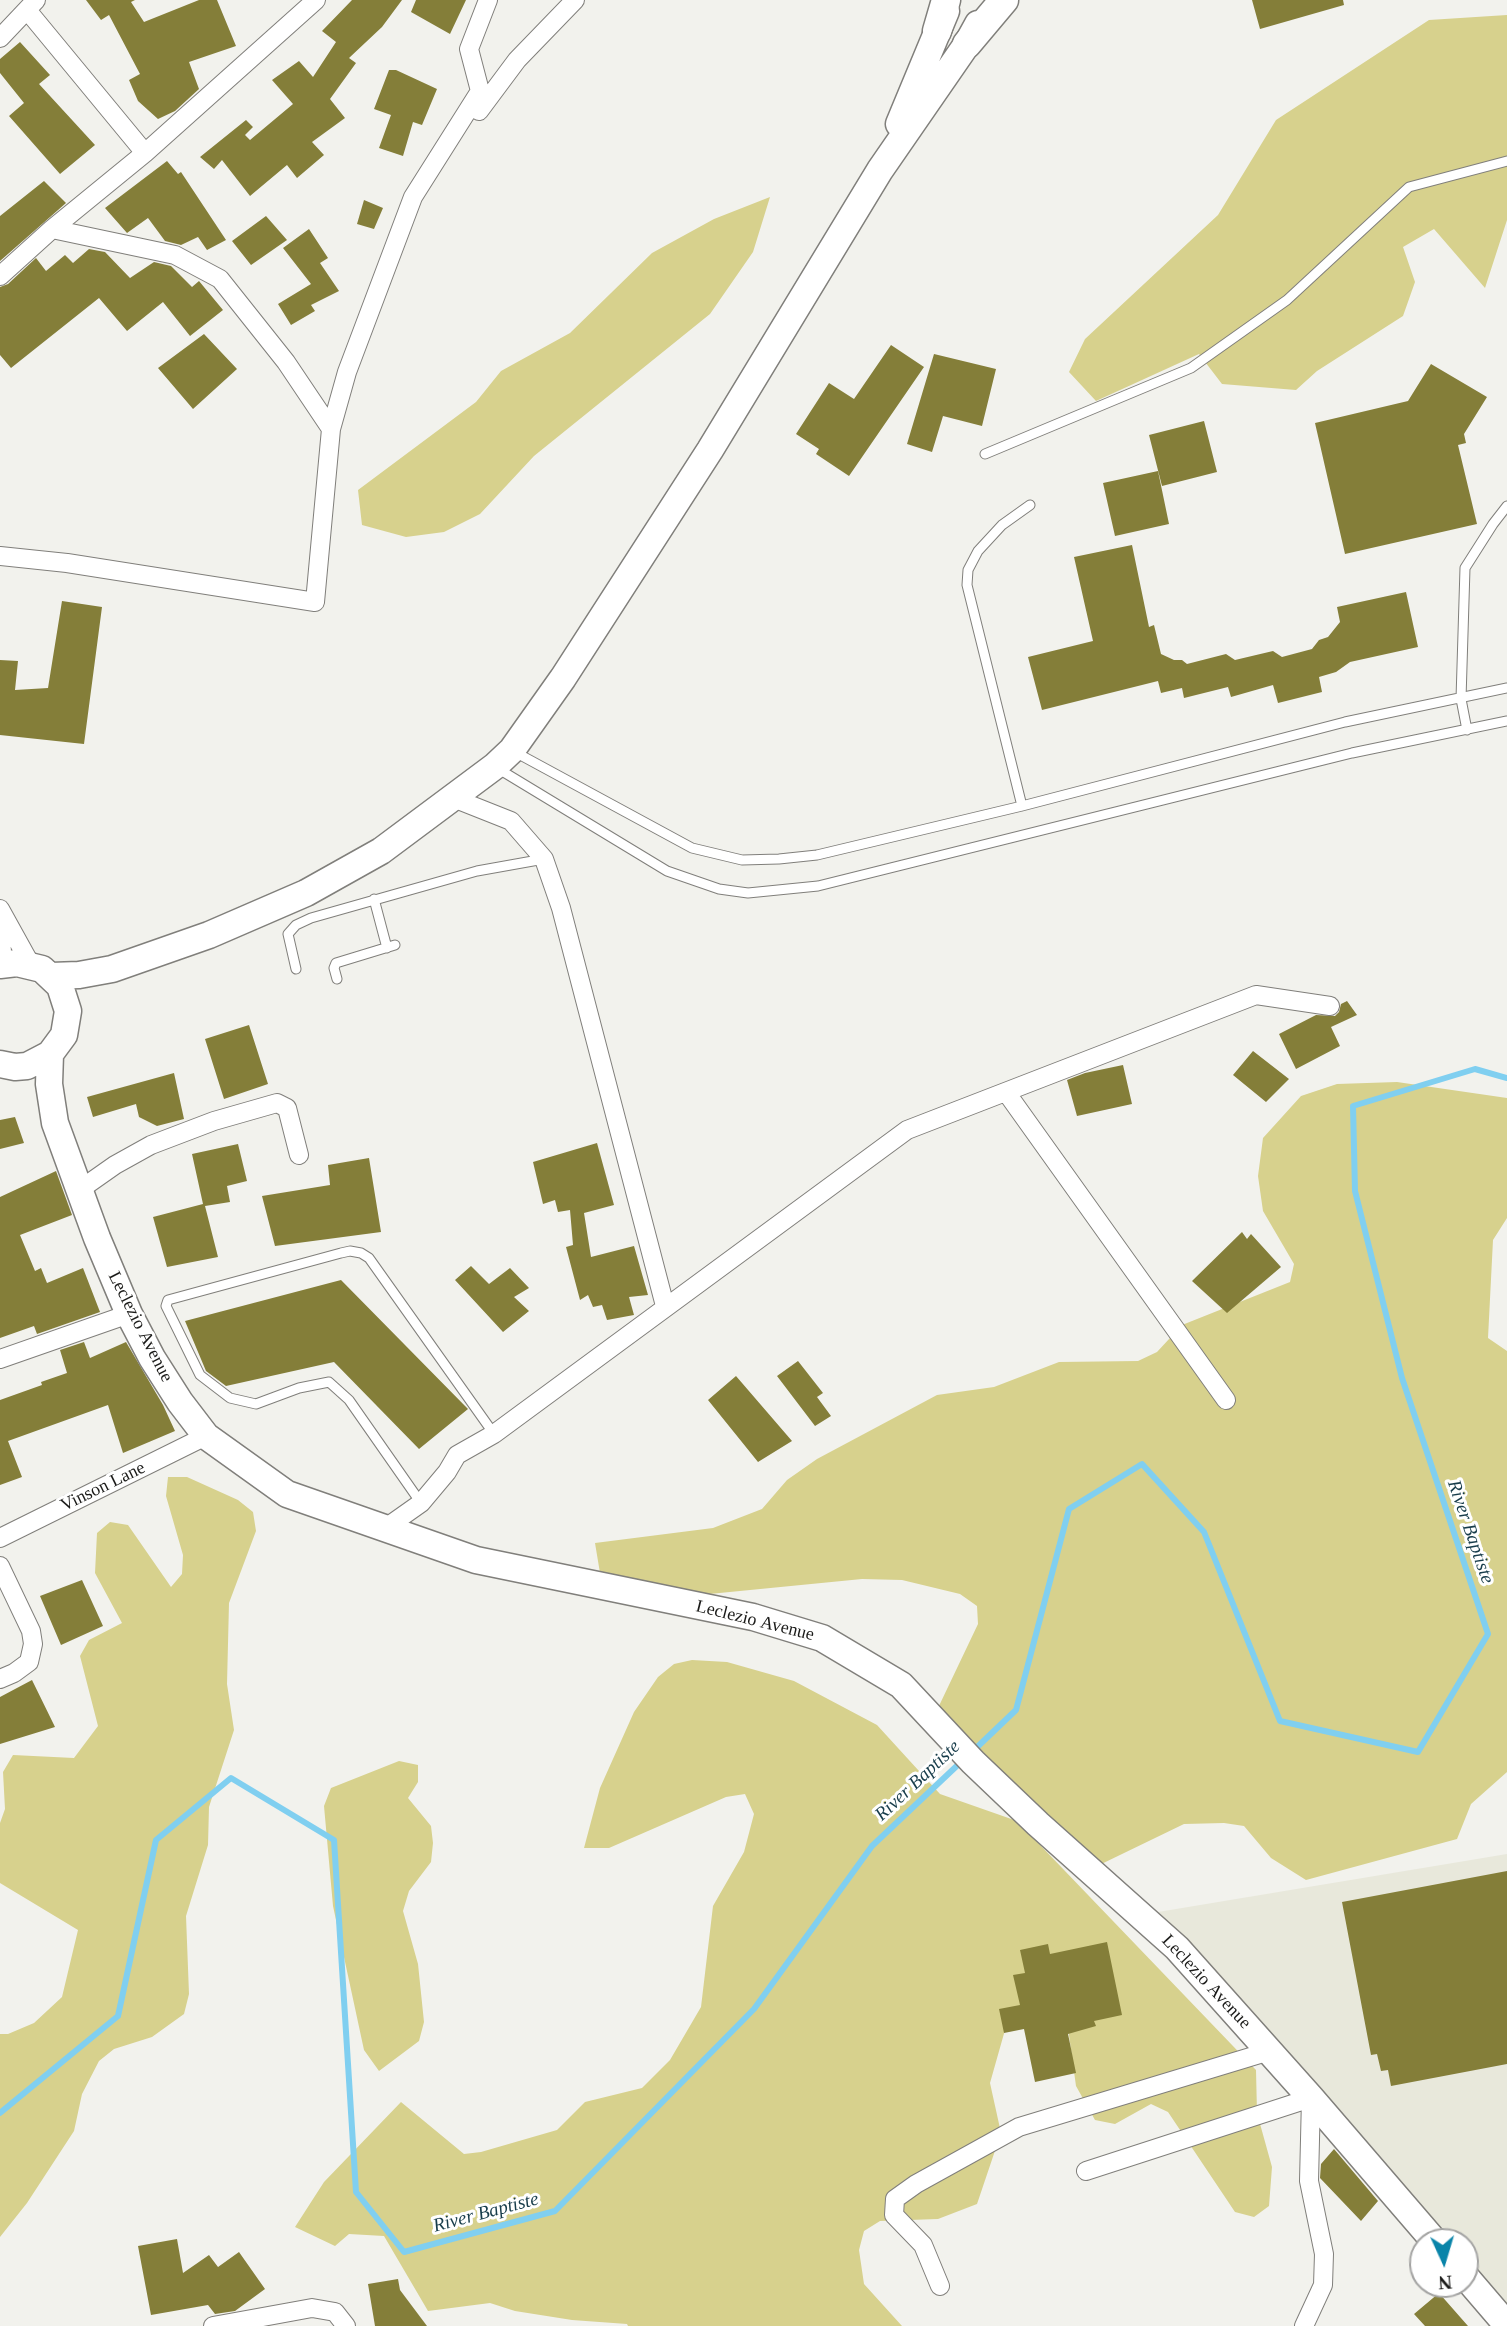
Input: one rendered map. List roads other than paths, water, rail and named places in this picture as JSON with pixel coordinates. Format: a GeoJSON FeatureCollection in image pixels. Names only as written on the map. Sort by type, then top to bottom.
{"type":"FeatureCollection","features":[{"type":"Feature","properties":{"kind":"main road"},"geometry":{"type":"LineString","coordinates":[[880,170],[949,0]]}},
{"type":"Feature","properties":{"kind":"main road"},"geometry":{"type":"LineString","coordinates":[[967,44],[991,0]]}},
{"type":"Feature","properties":{"kind":"main road"},"geometry":{"type":"LineString","coordinates":[[1,965],[17,963],[41,970],[79,975],[112,969],[209,935],[306,893],[381,851],[504,758],[563,678],[710,450],[880,170],[967,44],[1004,0]]}},
{"type":"Feature","properties":{"kind":"main road"},"geometry":{"type":"LineString","coordinates":[[68,1011],[85,989],[112,969]]}},
{"type":"Feature","properties":{"kind":"main road"},"geometry":{"type":"LineString","coordinates":[[7,1066],[27,1066],[50,1054],[64,1035],[68,1011],[60,986],[41,970]]}},
{"type":"Feature","properties":{"kind":"main road","name":"Leclezio Avenue"},"geometry":{"type":"LineString","coordinates":[[50,1054],[49,1084],[55,1124],[78,1191],[130,1314],[152,1358],[206,1436],[287,1494],[476,1560],[753,1617],[822,1638],[901,1685],[973,1762],[1038,1824],[1177,1948],[1423,2228]]}},
{"type":"Feature","properties":{"kind":"main road","name":"Leclezio Avenue"},"geometry":{"type":"LineString","coordinates":[[7,1066],[55,1124]]}},
{"type":"Feature","properties":{"kind":"main road"},"geometry":{"type":"LineString","coordinates":[[1479,2292],[1507,2325]]}},
{"type":"Feature","properties":{"kind":"street"},"geometry":{"type":"LineString","coordinates":[[0,276],[52,229],[145,153],[316,0]]}},
{"type":"Feature","properties":{"kind":"street"},"geometry":{"type":"LineString","coordinates":[[0,556],[67,563],[315,602],[331,429],[347,372],[414,197],[480,91],[469,49],[488,0]]}},
{"type":"Feature","properties":{"kind":"street"},"geometry":{"type":"LineString","coordinates":[[414,197],[517,60],[575,0]]}},
{"type":"Feature","properties":{"kind":"street"},"geometry":{"type":"LineString","coordinates":[[0,38],[31,5],[145,153]]}},
{"type":"Feature","properties":{"kind":"street"},"geometry":{"type":"LineString","coordinates":[[52,229],[175,255],[220,279],[286,362],[331,429]]}},
{"type":"Feature","properties":{"kind":"street"},"geometry":{"type":"LineString","coordinates":[[453,798],[511,821],[544,859],[561,908],[665,1306]]}},
{"type":"Feature","properties":{"kind":"street"},"geometry":{"type":"LineString","coordinates":[[0,909],[41,970]]}},
{"type":"Feature","properties":{"kind":"street"},"geometry":{"type":"LineString","coordinates":[[0,928],[1,965]]}},
{"type":"Feature","properties":{"kind":"street"},"geometry":{"type":"LineString","coordinates":[[387,1527],[421,1503],[447,1472],[457,1455],[494,1434],[907,1130],[1256,995],[1330,1006]]}},
{"type":"Feature","properties":{"kind":"street"},"geometry":{"type":"LineString","coordinates":[[1006,1092],[1226,1400]]}},
{"type":"Feature","properties":{"kind":"street"},"geometry":{"type":"LineString","coordinates":[[78,1191],[115,1165],[151,1145],[214,1121],[277,1103],[287,1108],[299,1155]]}},
{"type":"Feature","properties":{"kind":"street"},"geometry":{"type":"LineString","coordinates":[[0,1359],[130,1314]]}},
{"type":"Feature","properties":{"kind":"street","name":"Vinson Lane"},"geometry":{"type":"LineString","coordinates":[[0,1538],[206,1436]]}},
{"type":"Feature","properties":{"kind":"street"},"geometry":{"type":"LineString","coordinates":[[0,1566],[31,1632],[33,1644],[29,1662],[0,1679]]}},
{"type":"Feature","properties":{"kind":"street"},"geometry":{"type":"LineString","coordinates":[[940,2286],[923,2245],[894,2215],[895,2199],[916,2184],[1019,2127],[1270,2052]]}},
{"type":"Feature","properties":{"kind":"street"},"geometry":{"type":"LineString","coordinates":[[1086,2171],[1311,2098],[1309,2181],[1324,2254],[1322,2285],[1304,2326]]}},
{"type":"Feature","properties":{"kind":"street"},"geometry":{"type":"LineString","coordinates":[[213,2326],[312,2308],[335,2312],[346,2326]]}},
{"type":"Feature","properties":{"kind":"lane"},"geometry":{"type":"LineString","coordinates":[[985,454],[1191,368],[1287,300],[1409,187],[1507,161]]}},
{"type":"Feature","properties":{"kind":"lane"},"geometry":{"type":"LineString","coordinates":[[1022,806],[967,585],[968,570],[978,551],[1002,525],[1030,505]]}},
{"type":"Feature","properties":{"kind":"lane"},"geometry":{"type":"LineString","coordinates":[[1467,730],[1461,699],[1465,569],[1507,506]]}},
{"type":"Feature","properties":{"kind":"lane"},"geometry":{"type":"LineString","coordinates":[[504,758],[682,844],[717,856],[742,860],[779,859],[817,855],[1022,806],[1345,722],[1507,688]]}},
{"type":"Feature","properties":{"kind":"lane"},"geometry":{"type":"LineString","coordinates":[[504,758],[667,871],[719,890],[748,893],[818,886],[1352,753],[1507,721]]}},
{"type":"Feature","properties":{"kind":"lane"},"geometry":{"type":"LineString","coordinates":[[296,969],[288,939],[291,930],[311,918],[477,871],[544,859]]}},
{"type":"Feature","properties":{"kind":"lane"},"geometry":{"type":"LineString","coordinates":[[337,979],[334,968],[337,963],[391,947],[374,899]]}},
{"type":"Feature","properties":{"kind":"lane"},"geometry":{"type":"LineString","coordinates":[[421,1503],[349,1400],[329,1382],[299,1388],[256,1404],[230,1398],[200,1375],[166,1306],[168,1300],[341,1253],[361,1253],[369,1258],[494,1434]]}},
{"type":"Feature","properties":{"kind":"waterway","name":"River Baptiste"},"geometry":{"type":"LineString","coordinates":[[973,1751],[1016,1710],[1069,1509],[1142,1464],[1204,1532],[1280,1721],[1418,1752],[1488,1634],[1402,1378],[1355,1191],[1353,1106],[1475,1069],[1507,1078]]}},
{"type":"Feature","properties":{"kind":"waterway","name":"River Baptiste"},"geometry":{"type":"LineString","coordinates":[[0,2113],[118,2016],[156,1840],[231,1778],[334,1840],[356,2192],[404,2252],[555,2211],[754,2009],[872,1846],[962,1761]]}}]}
